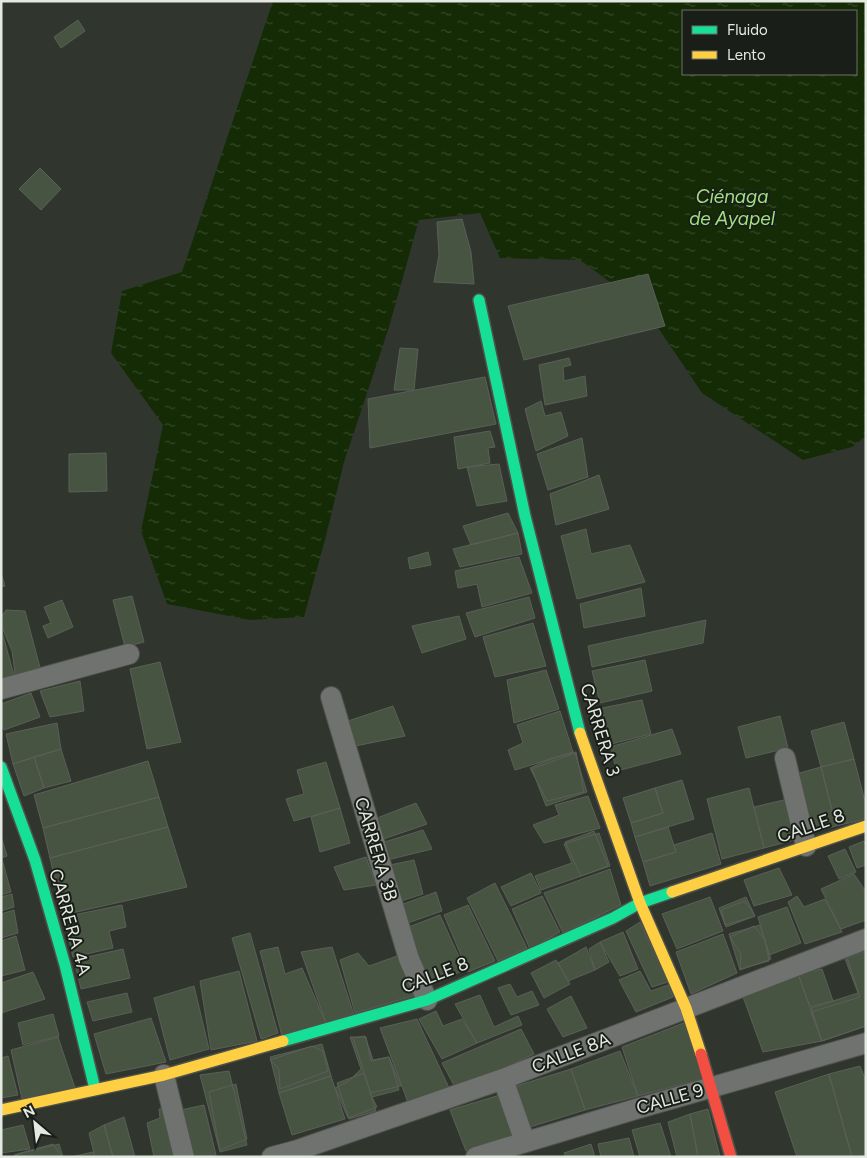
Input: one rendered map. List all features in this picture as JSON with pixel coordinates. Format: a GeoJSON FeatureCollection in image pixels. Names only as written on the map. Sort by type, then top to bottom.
{"type":"FeatureCollection","features":[{"type":"Feature","properties":{"kind":"street","name":"CARRERA 3"},"geometry":{"type":"LineString","coordinates":[[479,300],[525,516],[580,733],[640,903],[686,1008],[732,1157]]}},
{"type":"Feature","properties":{"kind":"street"},"geometry":{"type":"LineString","coordinates":[[1,689],[129,654]]}},
{"type":"Feature","properties":{"kind":"street","name":"CARRERA 3B"},"geometry":{"type":"LineString","coordinates":[[331,697],[409,959],[427,1000]]}},
{"type":"Feature","properties":{"kind":"street"},"geometry":{"type":"LineString","coordinates":[[785,758],[806,846]]}},
{"type":"Feature","properties":{"kind":"street","name":"CARRERA 4A"},"geometry":{"type":"LineString","coordinates":[[1,767],[35,860],[95,1089]]}},
{"type":"Feature","properties":{"kind":"street","name":"CALLE 8"},"geometry":{"type":"LineString","coordinates":[[1,1110],[164,1075],[427,1000],[613,918],[640,903],[866,826]]}},
{"type":"Feature","properties":{"kind":"street","name":"CALLE 8A"},"geometry":{"type":"LineString","coordinates":[[272,1157],[298,1150],[503,1079],[866,939]]}},
{"type":"Feature","properties":{"kind":"street","name":"CALLE 9"},"geometry":{"type":"LineString","coordinates":[[476,1157],[866,1043]]}},
{"type":"Feature","properties":{"kind":"street"},"geometry":{"type":"LineString","coordinates":[[164,1075],[184,1157]]}},
{"type":"Feature","properties":{"kind":"street"},"geometry":{"type":"LineString","coordinates":[[503,1079],[525,1142]]}},
{"type":"Feature","properties":{"kind":"water","name":"Ciénaga de Ayapel"},"geometry":{"type":"Polygon","coordinates":[[[273,1],[866,1],[866,436],[852,447],[803,460],[702,393],[644,307],[580,260],[500,258],[480,213],[419,220],[389,327],[344,462],[304,617],[250,620],[167,604],[141,531],[163,425],[111,353],[122,291],[182,272],[273,1]]]}},
{"type":"Feature","properties":{"kind":"building"},"geometry":{"type":"Polygon","coordinates":[[[78,20],[85,31],[61,48],[54,37],[78,20]]]}},
{"type":"Feature","properties":{"kind":"building"},"geometry":{"type":"Polygon","coordinates":[[[40,168],[61,189],[41,210],[19,189],[40,168]]]}},
{"type":"Feature","properties":{"kind":"building"},"geometry":{"type":"Polygon","coordinates":[[[462,219],[471,252],[474,284],[434,282],[439,255],[437,222],[462,219]]]}},
{"type":"Feature","properties":{"kind":"building"},"geometry":{"type":"Polygon","coordinates":[[[648,274],[665,326],[524,360],[508,306],[648,274]]]}},
{"type":"Feature","properties":{"kind":"building"},"geometry":{"type":"Polygon","coordinates":[[[400,348],[418,349],[414,390],[394,390],[400,348]]]}},
{"type":"Feature","properties":{"kind":"building"},"geometry":{"type":"Polygon","coordinates":[[[569,358],[571,365],[563,367],[564,381],[585,376],[587,396],[545,405],[539,365],[569,358]]]}},
{"type":"Feature","properties":{"kind":"building"},"geometry":{"type":"Polygon","coordinates":[[[485,377],[496,424],[370,448],[368,399],[485,377]]]}},
{"type":"Feature","properties":{"kind":"building"},"geometry":{"type":"Polygon","coordinates":[[[541,401],[545,416],[561,412],[568,436],[536,451],[525,409],[541,401]]]}},
{"type":"Feature","properties":{"kind":"building"},"geometry":{"type":"Polygon","coordinates":[[[490,431],[495,447],[488,448],[490,463],[458,469],[454,437],[490,431]]]}},
{"type":"Feature","properties":{"kind":"building"},"geometry":{"type":"Polygon","coordinates":[[[582,438],[588,477],[548,490],[537,454],[582,438]]]}},
{"type":"Feature","properties":{"kind":"building"},"geometry":{"type":"Polygon","coordinates":[[[106,453],[107,491],[69,492],[69,454],[106,453]]]}},
{"type":"Feature","properties":{"kind":"building"},"geometry":{"type":"Polygon","coordinates":[[[499,464],[507,501],[477,506],[467,467],[499,464]]]}},
{"type":"Feature","properties":{"kind":"building"},"geometry":{"type":"Polygon","coordinates":[[[599,475],[609,509],[556,525],[550,494],[599,475]]]}},
{"type":"Feature","properties":{"kind":"building"},"geometry":{"type":"Polygon","coordinates":[[[508,513],[518,533],[471,545],[463,526],[508,513]]]}},
{"type":"Feature","properties":{"kind":"building"},"geometry":{"type":"Polygon","coordinates":[[[586,529],[591,554],[630,545],[645,582],[577,599],[561,536],[586,529]]]}},
{"type":"Feature","properties":{"kind":"building"},"geometry":{"type":"Polygon","coordinates":[[[518,533],[522,554],[460,567],[453,549],[518,533]]]}},
{"type":"Feature","properties":{"kind":"building"},"geometry":{"type":"Polygon","coordinates":[[[428,552],[431,565],[410,569],[408,558],[428,552]]]}},
{"type":"Feature","properties":{"kind":"building"},"geometry":{"type":"Polygon","coordinates":[[[519,557],[532,593],[482,607],[477,584],[458,588],[455,571],[519,557]]]}},
{"type":"Feature","properties":{"kind":"building"},"geometry":{"type":"Polygon","coordinates":[[[1,573],[5,586],[1,587],[1,573]]]}},
{"type":"Feature","properties":{"kind":"building"},"geometry":{"type":"Polygon","coordinates":[[[641,588],[645,616],[584,628],[580,604],[641,588]]]}},
{"type":"Feature","properties":{"kind":"building"},"geometry":{"type":"Polygon","coordinates":[[[132,596],[144,642],[125,647],[113,600],[132,596]]]}},
{"type":"Feature","properties":{"kind":"building"},"geometry":{"type":"Polygon","coordinates":[[[529,597],[535,618],[475,637],[466,613],[529,597]]]}},
{"type":"Feature","properties":{"kind":"building"},"geometry":{"type":"Polygon","coordinates":[[[62,600],[73,627],[48,638],[43,626],[51,623],[44,607],[62,600]]]}},
{"type":"Feature","properties":{"kind":"building"},"geometry":{"type":"Polygon","coordinates":[[[6,610],[25,611],[42,675],[16,680],[12,651],[1,625],[1,617],[6,610]]]}},
{"type":"Feature","properties":{"kind":"building"},"geometry":{"type":"Polygon","coordinates":[[[459,616],[466,639],[422,653],[412,626],[459,616]]]}},
{"type":"Feature","properties":{"kind":"building"},"geometry":{"type":"Polygon","coordinates":[[[706,620],[703,643],[592,667],[588,646],[706,620]]]}},
{"type":"Feature","properties":{"kind":"building"},"geometry":{"type":"Polygon","coordinates":[[[533,623],[546,666],[495,677],[483,637],[533,623]]]}},
{"type":"Feature","properties":{"kind":"building"},"geometry":{"type":"Polygon","coordinates":[[[1,628],[15,679],[1,682],[1,628]]]}},
{"type":"Feature","properties":{"kind":"building"},"geometry":{"type":"Polygon","coordinates":[[[645,660],[652,691],[600,703],[592,671],[645,660]]]}},
{"type":"Feature","properties":{"kind":"building"},"geometry":{"type":"Polygon","coordinates":[[[160,662],[181,742],[147,749],[130,669],[160,662]]]}},
{"type":"Feature","properties":{"kind":"building"},"geometry":{"type":"Polygon","coordinates":[[[546,670],[559,709],[514,723],[507,680],[546,670]]]}},
{"type":"Feature","properties":{"kind":"building"},"geometry":{"type":"Polygon","coordinates":[[[80,681],[84,711],[50,717],[40,691],[80,681]]]}},
{"type":"Feature","properties":{"kind":"building"},"geometry":{"type":"Polygon","coordinates":[[[31,693],[40,717],[4,730],[1,722],[1,704],[31,693]]]}},
{"type":"Feature","properties":{"kind":"building"},"geometry":{"type":"Polygon","coordinates":[[[642,700],[651,734],[607,745],[602,708],[642,700]]]}},
{"type":"Feature","properties":{"kind":"building"},"geometry":{"type":"Polygon","coordinates":[[[393,706],[405,736],[350,747],[342,723],[393,706]]]}},
{"type":"Feature","properties":{"kind":"building"},"geometry":{"type":"Polygon","coordinates":[[[560,711],[573,752],[515,770],[508,750],[523,743],[517,725],[560,711]]]}},
{"type":"Feature","properties":{"kind":"building"},"geometry":{"type":"Polygon","coordinates":[[[780,716],[788,748],[746,758],[738,727],[780,716]]]}},
{"type":"Feature","properties":{"kind":"building"},"geometry":{"type":"Polygon","coordinates":[[[844,722],[854,759],[821,767],[811,731],[844,722]]]}},
{"type":"Feature","properties":{"kind":"building"},"geometry":{"type":"Polygon","coordinates":[[[57,723],[61,749],[13,764],[6,734],[57,723]]]}},
{"type":"Feature","properties":{"kind":"building"},"geometry":{"type":"Polygon","coordinates":[[[672,729],[681,754],[617,771],[610,747],[672,729]]]}},
{"type":"Feature","properties":{"kind":"building"},"geometry":{"type":"Polygon","coordinates":[[[61,749],[71,781],[44,788],[34,757],[61,749]]]}},
{"type":"Feature","properties":{"kind":"building"},"geometry":{"type":"Polygon","coordinates":[[[576,752],[584,792],[547,801],[530,768],[550,759],[576,752]]]}},
{"type":"Feature","properties":{"kind":"building"},"geometry":{"type":"Polygon","coordinates":[[[575,753],[587,792],[546,806],[532,769],[575,753]]]}},
{"type":"Feature","properties":{"kind":"building"},"geometry":{"type":"Polygon","coordinates":[[[34,757],[44,788],[24,796],[13,764],[34,757]]]}},
{"type":"Feature","properties":{"kind":"building"},"geometry":{"type":"Polygon","coordinates":[[[854,759],[866,805],[866,819],[836,826],[821,767],[854,759]]]}},
{"type":"Feature","properties":{"kind":"building"},"geometry":{"type":"Polygon","coordinates":[[[148,761],[159,797],[43,828],[34,795],[148,761]]]}},
{"type":"Feature","properties":{"kind":"building"},"geometry":{"type":"Polygon","coordinates":[[[326,762],[340,808],[294,821],[286,799],[304,794],[297,770],[326,762]]]}},
{"type":"Feature","properties":{"kind":"building"},"geometry":{"type":"Polygon","coordinates":[[[821,767],[836,826],[811,833],[796,774],[821,767]]]}},
{"type":"Feature","properties":{"kind":"building"},"geometry":{"type":"Polygon","coordinates":[[[682,780],[694,819],[635,837],[631,823],[663,813],[655,788],[682,780]]]}},
{"type":"Feature","properties":{"kind":"building"},"geometry":{"type":"Polygon","coordinates":[[[655,788],[663,813],[631,823],[623,798],[655,788]]]}},
{"type":"Feature","properties":{"kind":"building"},"geometry":{"type":"Polygon","coordinates":[[[749,788],[764,848],[722,859],[707,799],[749,788]]]}},
{"type":"Feature","properties":{"kind":"building"},"geometry":{"type":"Polygon","coordinates":[[[588,796],[600,828],[544,843],[533,825],[559,815],[555,805],[588,796]]]}},
{"type":"Feature","properties":{"kind":"building"},"geometry":{"type":"Polygon","coordinates":[[[159,797],[168,827],[50,858],[43,828],[159,797]]]}},
{"type":"Feature","properties":{"kind":"building"},"geometry":{"type":"Polygon","coordinates":[[[788,799],[798,839],[764,848],[754,807],[788,799]]]}},
{"type":"Feature","properties":{"kind":"building"},"geometry":{"type":"Polygon","coordinates":[[[416,803],[427,824],[378,841],[372,820],[416,803]]]}},
{"type":"Feature","properties":{"kind":"building"},"geometry":{"type":"Polygon","coordinates":[[[340,808],[350,843],[320,852],[311,817],[340,808]]]}},
{"type":"Feature","properties":{"kind":"building"},"geometry":{"type":"Polygon","coordinates":[[[168,827],[187,887],[63,915],[50,858],[168,827]]]}},
{"type":"Feature","properties":{"kind":"building"},"geometry":{"type":"Polygon","coordinates":[[[668,827],[676,852],[643,862],[635,837],[668,827]]]}},
{"type":"Feature","properties":{"kind":"building"},"geometry":{"type":"Polygon","coordinates":[[[423,830],[432,849],[383,861],[378,844],[423,830]]]}},
{"type":"Feature","properties":{"kind":"building"},"geometry":{"type":"Polygon","coordinates":[[[594,831],[608,866],[581,876],[565,842],[594,831]]]}},
{"type":"Feature","properties":{"kind":"building"},"geometry":{"type":"Polygon","coordinates":[[[599,833],[610,866],[541,890],[535,876],[572,863],[564,844],[599,833]]]}},
{"type":"Feature","properties":{"kind":"building"},"geometry":{"type":"Polygon","coordinates":[[[712,833],[721,864],[650,886],[643,862],[676,852],[674,845],[712,833]]]}},
{"type":"Feature","properties":{"kind":"building"},"geometry":{"type":"Polygon","coordinates":[[[1,836],[7,856],[1,858],[1,836]]]}},
{"type":"Feature","properties":{"kind":"building"},"geometry":{"type":"Polygon","coordinates":[[[864,841],[866,865],[857,868],[849,847],[864,841]]]}},
{"type":"Feature","properties":{"kind":"building"},"geometry":{"type":"Polygon","coordinates":[[[845,849],[856,872],[839,879],[828,856],[845,849]]]}},
{"type":"Feature","properties":{"kind":"building"},"geometry":{"type":"Polygon","coordinates":[[[366,857],[376,885],[344,890],[334,867],[366,857]]]}},
{"type":"Feature","properties":{"kind":"building"},"geometry":{"type":"Polygon","coordinates":[[[1,859],[11,892],[1,895],[1,859]]]}},
{"type":"Feature","properties":{"kind":"building"},"geometry":{"type":"Polygon","coordinates":[[[414,860],[423,894],[398,902],[385,866],[414,860]]]}},
{"type":"Feature","properties":{"kind":"building"},"geometry":{"type":"Polygon","coordinates":[[[779,868],[792,895],[754,906],[744,880],[779,868]]]}},
{"type":"Feature","properties":{"kind":"building"},"geometry":{"type":"Polygon","coordinates":[[[610,869],[621,905],[563,933],[544,893],[610,869]]]}},
{"type":"Feature","properties":{"kind":"building"},"geometry":{"type":"Polygon","coordinates":[[[531,873],[541,893],[511,906],[501,887],[531,873]]]}},
{"type":"Feature","properties":{"kind":"building"},"geometry":{"type":"Polygon","coordinates":[[[854,874],[866,892],[866,920],[841,929],[821,889],[854,874]]]}},
{"type":"Feature","properties":{"kind":"building"},"geometry":{"type":"Polygon","coordinates":[[[495,883],[527,948],[498,961],[467,898],[495,883]]]}},
{"type":"Feature","properties":{"kind":"building"},"geometry":{"type":"Polygon","coordinates":[[[436,892],[442,911],[402,925],[398,906],[436,892]]]}},
{"type":"Feature","properties":{"kind":"building"},"geometry":{"type":"Polygon","coordinates":[[[12,894],[14,907],[1,911],[1,897],[12,894]]]}},
{"type":"Feature","properties":{"kind":"building"},"geometry":{"type":"Polygon","coordinates":[[[542,896],[560,932],[530,949],[512,909],[542,896]]]}},
{"type":"Feature","properties":{"kind":"building"},"geometry":{"type":"Polygon","coordinates":[[[797,896],[804,907],[825,899],[842,932],[805,944],[788,902],[797,896]]]}},
{"type":"Feature","properties":{"kind":"building"},"geometry":{"type":"Polygon","coordinates":[[[710,897],[723,931],[677,949],[662,914],[710,897]]]}},
{"type":"Feature","properties":{"kind":"building"},"geometry":{"type":"Polygon","coordinates":[[[746,897],[755,916],[725,925],[719,908],[746,897]]]}},
{"type":"Feature","properties":{"kind":"building"},"geometry":{"type":"Polygon","coordinates":[[[745,901],[755,916],[726,927],[721,910],[745,901]]]}},
{"type":"Feature","properties":{"kind":"building"},"geometry":{"type":"Polygon","coordinates":[[[122,905],[126,927],[109,931],[113,948],[73,957],[64,917],[122,905]]]}},
{"type":"Feature","properties":{"kind":"building"},"geometry":{"type":"Polygon","coordinates":[[[468,905],[495,961],[468,972],[444,915],[468,905]]]}},
{"type":"Feature","properties":{"kind":"building"},"geometry":{"type":"Polygon","coordinates":[[[787,907],[801,943],[769,955],[758,917],[787,907]]]}},
{"type":"Feature","properties":{"kind":"building"},"geometry":{"type":"Polygon","coordinates":[[[14,910],[18,933],[1,938],[1,914],[14,910]]]}},
{"type":"Feature","properties":{"kind":"building"},"geometry":{"type":"Polygon","coordinates":[[[440,915],[465,970],[426,985],[406,928],[440,915]]]}},
{"type":"Feature","properties":{"kind":"building"},"geometry":{"type":"Polygon","coordinates":[[[640,922],[668,982],[652,987],[626,931],[640,922]]]}},
{"type":"Feature","properties":{"kind":"building"},"geometry":{"type":"Polygon","coordinates":[[[760,925],[771,959],[740,970],[729,934],[760,925]]]}},
{"type":"Feature","properties":{"kind":"building"},"geometry":{"type":"Polygon","coordinates":[[[754,926],[765,940],[769,961],[740,969],[741,954],[730,937],[754,926]]]}},
{"type":"Feature","properties":{"kind":"building"},"geometry":{"type":"Polygon","coordinates":[[[623,932],[638,969],[620,976],[600,942],[623,932]]]}},
{"type":"Feature","properties":{"kind":"building"},"geometry":{"type":"Polygon","coordinates":[[[250,933],[278,1033],[261,1039],[232,938],[250,933]]]}},
{"type":"Feature","properties":{"kind":"building"},"geometry":{"type":"Polygon","coordinates":[[[723,934],[737,973],[691,994],[676,952],[723,934]]]}},
{"type":"Feature","properties":{"kind":"building"},"geometry":{"type":"Polygon","coordinates":[[[16,936],[25,970],[1,976],[1,941],[16,936]]]}},
{"type":"Feature","properties":{"kind":"building"},"geometry":{"type":"Polygon","coordinates":[[[600,942],[609,962],[595,970],[589,949],[600,942]]]}},
{"type":"Feature","properties":{"kind":"building"},"geometry":{"type":"Polygon","coordinates":[[[278,947],[285,974],[302,968],[326,1023],[282,1036],[260,951],[278,947]]]}},
{"type":"Feature","properties":{"kind":"building"},"geometry":{"type":"Polygon","coordinates":[[[332,947],[354,1015],[326,1023],[301,952],[332,947]]]}},
{"type":"Feature","properties":{"kind":"building"},"geometry":{"type":"Polygon","coordinates":[[[586,947],[595,970],[568,981],[558,963],[586,947]]]}},
{"type":"Feature","properties":{"kind":"building"},"geometry":{"type":"Polygon","coordinates":[[[866,947],[866,1026],[822,1041],[811,1008],[858,993],[844,956],[866,947]]]}},
{"type":"Feature","properties":{"kind":"building"},"geometry":{"type":"Polygon","coordinates":[[[123,949],[130,978],[81,989],[74,960],[123,949]]]}},
{"type":"Feature","properties":{"kind":"building"},"geometry":{"type":"Polygon","coordinates":[[[866,951],[866,1026],[822,1041],[811,1012],[860,997],[847,958],[866,951]]]}},
{"type":"Feature","properties":{"kind":"building"},"geometry":{"type":"Polygon","coordinates":[[[358,953],[369,966],[400,955],[416,995],[355,1013],[340,960],[358,953]]]}},
{"type":"Feature","properties":{"kind":"building"},"geometry":{"type":"Polygon","coordinates":[[[556,960],[570,984],[544,998],[531,973],[556,960]]]}},
{"type":"Feature","properties":{"kind":"building"},"geometry":{"type":"Polygon","coordinates":[[[822,969],[833,1001],[810,1007],[798,974],[822,969]]]}},
{"type":"Feature","properties":{"kind":"building"},"geometry":{"type":"Polygon","coordinates":[[[239,971],[257,1041],[211,1050],[200,981],[239,971]]]}},
{"type":"Feature","properties":{"kind":"building"},"geometry":{"type":"Polygon","coordinates":[[[640,971],[651,991],[668,985],[673,997],[636,1012],[619,980],[640,971]]]}},
{"type":"Feature","properties":{"kind":"building"},"geometry":{"type":"Polygon","coordinates":[[[33,972],[45,999],[1,1013],[1,983],[33,972]]]}},
{"type":"Feature","properties":{"kind":"building"},"geometry":{"type":"Polygon","coordinates":[[[798,974],[822,1041],[763,1052],[742,994],[798,974]]]}},
{"type":"Feature","properties":{"kind":"building"},"geometry":{"type":"Polygon","coordinates":[[[510,984],[517,997],[532,991],[539,1005],[511,1015],[498,988],[510,984]]]}},
{"type":"Feature","properties":{"kind":"building"},"geometry":{"type":"Polygon","coordinates":[[[194,986],[209,1049],[170,1060],[154,998],[194,986]]]}},
{"type":"Feature","properties":{"kind":"building"},"geometry":{"type":"Polygon","coordinates":[[[127,993],[132,1012],[93,1021],[87,1002],[127,993]]]}},
{"type":"Feature","properties":{"kind":"building"},"geometry":{"type":"Polygon","coordinates":[[[480,995],[494,1027],[518,1016],[522,1025],[477,1043],[455,1004],[480,995]]]}},
{"type":"Feature","properties":{"kind":"building"},"geometry":{"type":"Polygon","coordinates":[[[571,996],[587,1028],[563,1037],[547,1009],[571,996]]]}},
{"type":"Feature","properties":{"kind":"building"},"geometry":{"type":"Polygon","coordinates":[[[436,1011],[443,1026],[462,1019],[477,1043],[442,1059],[419,1019],[436,1011]]]}},
{"type":"Feature","properties":{"kind":"building"},"geometry":{"type":"Polygon","coordinates":[[[53,1014],[59,1036],[23,1045],[18,1023],[53,1014]]]}},
{"type":"Feature","properties":{"kind":"building"},"geometry":{"type":"Polygon","coordinates":[[[151,1018],[166,1062],[106,1074],[94,1034],[151,1018]]]}},
{"type":"Feature","properties":{"kind":"building"},"geometry":{"type":"Polygon","coordinates":[[[417,1019],[451,1092],[409,1105],[380,1028],[417,1019]]]}},
{"type":"Feature","properties":{"kind":"building"},"geometry":{"type":"Polygon","coordinates":[[[686,1022],[702,1079],[638,1096],[622,1047],[686,1022]]]}},
{"type":"Feature","properties":{"kind":"building"},"geometry":{"type":"Polygon","coordinates":[[[521,1029],[534,1054],[456,1089],[442,1063],[521,1029]]]}},
{"type":"Feature","properties":{"kind":"building"},"geometry":{"type":"Polygon","coordinates":[[[365,1036],[373,1060],[389,1057],[399,1090],[372,1097],[353,1038],[365,1036]]]}},
{"type":"Feature","properties":{"kind":"building"},"geometry":{"type":"Polygon","coordinates":[[[58,1037],[75,1088],[22,1099],[11,1050],[58,1037]]]}},
{"type":"Feature","properties":{"kind":"building"},"geometry":{"type":"Polygon","coordinates":[[[350,1037],[366,1037],[371,1061],[389,1057],[401,1086],[370,1093],[377,1107],[348,1118],[335,1088],[349,1081],[361,1069],[350,1037]]]}},
{"type":"Feature","properties":{"kind":"building"},"geometry":{"type":"Polygon","coordinates":[[[322,1044],[331,1076],[279,1093],[270,1057],[322,1044]]]}},
{"type":"Feature","properties":{"kind":"building"},"geometry":{"type":"Polygon","coordinates":[[[312,1046],[323,1051],[328,1071],[280,1089],[279,1069],[270,1060],[312,1046]]]}},
{"type":"Feature","properties":{"kind":"building"},"geometry":{"type":"Polygon","coordinates":[[[620,1051],[638,1096],[585,1110],[571,1069],[620,1051]]]}},
{"type":"Feature","properties":{"kind":"building"},"geometry":{"type":"Polygon","coordinates":[[[8,1056],[18,1095],[1,1098],[1,1058],[8,1056]]]}},
{"type":"Feature","properties":{"kind":"building"},"geometry":{"type":"Polygon","coordinates":[[[860,1066],[866,1081],[866,1155],[852,1157],[829,1074],[860,1066]]]}},
{"type":"Feature","properties":{"kind":"building"},"geometry":{"type":"Polygon","coordinates":[[[571,1069],[585,1110],[527,1128],[513,1087],[571,1069]]]}},
{"type":"Feature","properties":{"kind":"building"},"geometry":{"type":"Polygon","coordinates":[[[229,1071],[247,1145],[220,1152],[200,1075],[229,1071]]]}},
{"type":"Feature","properties":{"kind":"building"},"geometry":{"type":"Polygon","coordinates":[[[364,1073],[376,1111],[349,1119],[337,1083],[364,1073]]]}},
{"type":"Feature","properties":{"kind":"building"},"geometry":{"type":"Polygon","coordinates":[[[829,1074],[852,1157],[797,1157],[775,1092],[829,1074]]]}},
{"type":"Feature","properties":{"kind":"building"},"geometry":{"type":"Polygon","coordinates":[[[331,1076],[345,1119],[292,1135],[279,1093],[331,1076]]]}},
{"type":"Feature","properties":{"kind":"building"},"geometry":{"type":"Polygon","coordinates":[[[236,1084],[247,1139],[220,1150],[209,1092],[236,1084]]]}},
{"type":"Feature","properties":{"kind":"building"},"geometry":{"type":"Polygon","coordinates":[[[503,1094],[517,1134],[466,1151],[450,1110],[503,1094]]]}},
{"type":"Feature","properties":{"kind":"building"},"geometry":{"type":"Polygon","coordinates":[[[204,1105],[216,1155],[190,1157],[181,1110],[204,1105]]]}},
{"type":"Feature","properties":{"kind":"building"},"geometry":{"type":"Polygon","coordinates":[[[170,1106],[182,1157],[154,1157],[147,1123],[160,1118],[159,1109],[170,1106]]]}},
{"type":"Feature","properties":{"kind":"building"},"geometry":{"type":"Polygon","coordinates":[[[708,1109],[720,1157],[698,1157],[690,1114],[708,1109]]]}},
{"type":"Feature","properties":{"kind":"building"},"geometry":{"type":"Polygon","coordinates":[[[690,1114],[698,1157],[677,1157],[668,1122],[690,1114]]]}},
{"type":"Feature","properties":{"kind":"building"},"geometry":{"type":"Polygon","coordinates":[[[124,1117],[135,1157],[113,1157],[104,1125],[124,1117]]]}},
{"type":"Feature","properties":{"kind":"building"},"geometry":{"type":"Polygon","coordinates":[[[660,1123],[671,1157],[640,1157],[632,1130],[660,1123]]]}},
{"type":"Feature","properties":{"kind":"building"},"geometry":{"type":"Polygon","coordinates":[[[23,1125],[30,1149],[1,1153],[1,1130],[23,1125]]]}},
{"type":"Feature","properties":{"kind":"building"},"geometry":{"type":"Polygon","coordinates":[[[104,1125],[113,1157],[95,1157],[89,1133],[104,1125]]]}},
{"type":"Feature","properties":{"kind":"building"},"geometry":{"type":"Polygon","coordinates":[[[629,1138],[634,1157],[601,1157],[598,1144],[629,1138]]]}},
{"type":"Feature","properties":{"kind":"building"},"geometry":{"type":"Polygon","coordinates":[[[53,1144],[62,1157],[17,1157],[17,1154],[53,1144]]]}},
{"type":"Feature","properties":{"kind":"building"},"geometry":{"type":"Polygon","coordinates":[[[59,1144],[63,1157],[15,1157],[14,1155],[59,1144]]]}},
{"type":"Feature","properties":{"kind":"building"},"geometry":{"type":"Polygon","coordinates":[[[591,1144],[595,1157],[566,1157],[564,1153],[591,1144]]]}},
{"type":"Feature","properties":{"kind":"building"},"geometry":{"type":"Polygon","coordinates":[[[93,1152],[95,1157],[71,1157],[93,1152]]]}},
{"type":"Feature","properties":{"kind":"traffic: fast"},"geometry":{"type":"LineString","coordinates":[[479,300],[525,516],[580,733]]}},
{"type":"Feature","properties":{"kind":"traffic: fast"},"geometry":{"type":"LineString","coordinates":[[1,767],[35,860],[65,965],[95,1089]]}},
{"type":"Feature","properties":{"kind":"traffic: fast"},"geometry":{"type":"LineString","coordinates":[[283,1041],[427,1000],[613,918],[640,903],[672,892]]}},
{"type":"Feature","properties":{"kind":"traffic: slow"},"geometry":{"type":"LineString","coordinates":[[580,733],[640,903],[686,1008],[701,1054]]}},
{"type":"Feature","properties":{"kind":"traffic: slow"},"geometry":{"type":"LineString","coordinates":[[672,892],[866,826]]}},
{"type":"Feature","properties":{"kind":"traffic: slow"},"geometry":{"type":"LineString","coordinates":[[1,1110],[164,1075],[283,1041]]}},
{"type":"Feature","properties":{"kind":"traffic: jam"},"geometry":{"type":"LineString","coordinates":[[701,1054],[731,1157]]}}]}
